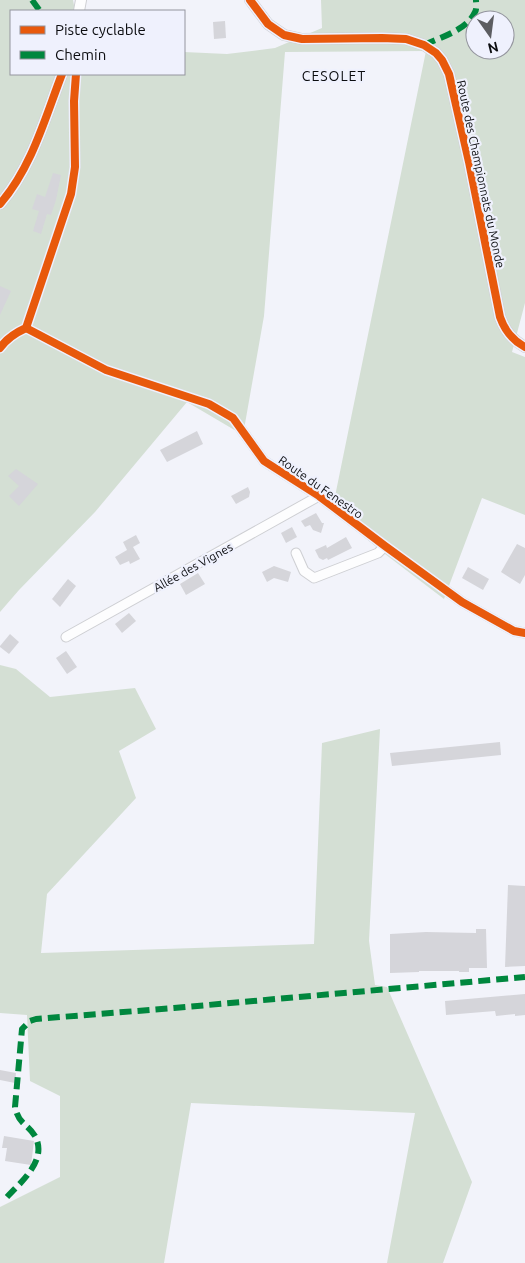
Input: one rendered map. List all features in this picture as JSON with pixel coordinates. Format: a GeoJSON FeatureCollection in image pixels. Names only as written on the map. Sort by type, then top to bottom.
{"type":"FeatureCollection","features":[{"type":"Feature","properties":{"kind":"street","name":"Route des Championnats du Monde"},"geometry":{"type":"LineString","coordinates":[[250,0],[268,24],[289,37],[312,40],[406,39],[424,45],[436,53],[442,60],[449,74],[469,162],[500,317],[503,327],[508,334],[525,348]]}},
{"type":"Feature","properties":{"kind":"street"},"geometry":{"type":"LineString","coordinates":[[0,204],[15,185],[26,165],[62,75]]}},
{"type":"Feature","properties":{"kind":"street"},"geometry":{"type":"LineString","coordinates":[[0,348],[14,334],[26,328],[70,194],[74,167],[76,75]]}},
{"type":"Feature","properties":{"kind":"street","name":"Route du Fenestro"},"geometry":{"type":"LineString","coordinates":[[26,328],[106,370],[209,404],[233,418],[264,461],[320,496],[462,602],[514,631],[525,633]]}},
{"type":"Feature","properties":{"kind":"street","name":"Allée des Vignes"},"geometry":{"type":"LineString","coordinates":[[66,637],[320,496]]}},
{"type":"Feature","properties":{"kind":"street"},"geometry":{"type":"LineString","coordinates":[[296,553],[304,571],[314,578],[378,553],[385,546]]}},
{"type":"Feature","properties":{"kind":"shaded area"},"geometry":{"type":"Polygon","coordinates":[[[0,0],[73,0],[75,10],[10,10],[10,75],[185,75],[185,52],[227,54],[275,48],[322,28],[321,0],[525,0],[525,303],[512,352],[525,357],[525,515],[482,498],[444,599],[332,511],[426,51],[285,52],[264,316],[243,435],[187,402],[95,512],[0,612],[0,0]]]}},
{"type":"Feature","properties":{"kind":"shaded area"},"geometry":{"type":"Polygon","coordinates":[[[0,665],[16,669],[50,697],[135,688],[156,729],[119,751],[136,798],[47,894],[41,953],[314,944],[322,743],[380,729],[369,941],[375,985],[387,987],[472,1182],[443,1263],[387,1263],[415,1113],[191,1103],[164,1263],[0,1263],[0,1207],[60,1177],[60,1096],[30,1081],[27,1015],[0,1013],[0,665]]]}},
{"type":"Feature","properties":{"kind":"building"},"geometry":{"type":"Polygon","coordinates":[[[225,21],[226,38],[214,39],[213,22],[225,21]]]}},
{"type":"Feature","properties":{"kind":"building"},"geometry":{"type":"Polygon","coordinates":[[[53,173],[61,175],[51,215],[47,214],[41,234],[33,231],[39,211],[32,209],[37,194],[45,197],[53,173]]]}},
{"type":"Feature","properties":{"kind":"building"},"geometry":{"type":"Polygon","coordinates":[[[0,286],[11,291],[0,315],[0,286]]]}},
{"type":"Feature","properties":{"kind":"building"},"geometry":{"type":"Polygon","coordinates":[[[197,431],[203,444],[167,462],[160,450],[197,431]]]}},
{"type":"Feature","properties":{"kind":"building"},"geometry":{"type":"Polygon","coordinates":[[[16,469],[38,484],[19,506],[9,496],[19,486],[8,476],[16,469]]]}},
{"type":"Feature","properties":{"kind":"building"},"geometry":{"type":"Polygon","coordinates":[[[248,487],[249,497],[236,504],[231,496],[248,487]]]}},
{"type":"Feature","properties":{"kind":"building"},"geometry":{"type":"Polygon","coordinates":[[[316,513],[322,523],[324,523],[321,533],[313,530],[310,525],[305,527],[301,521],[316,513]]]}},
{"type":"Feature","properties":{"kind":"building"},"geometry":{"type":"Polygon","coordinates":[[[292,527],[297,537],[286,543],[281,533],[292,527]]]}},
{"type":"Feature","properties":{"kind":"building"},"geometry":{"type":"Polygon","coordinates":[[[136,535],[140,543],[133,547],[140,559],[130,564],[129,561],[120,565],[115,557],[127,550],[123,542],[136,535]]]}},
{"type":"Feature","properties":{"kind":"building"},"geometry":{"type":"Polygon","coordinates":[[[346,537],[352,548],[328,560],[327,558],[323,560],[319,558],[315,550],[326,545],[327,548],[346,537]]]}},
{"type":"Feature","properties":{"kind":"building"},"geometry":{"type":"Polygon","coordinates":[[[517,544],[525,548],[525,575],[520,584],[501,572],[517,544]]]}},
{"type":"Feature","properties":{"kind":"building"},"geometry":{"type":"Polygon","coordinates":[[[274,566],[291,572],[288,582],[274,578],[267,582],[262,572],[274,566]]]}},
{"type":"Feature","properties":{"kind":"building"},"geometry":{"type":"Polygon","coordinates":[[[468,567],[489,579],[483,590],[462,578],[468,567]]]}},
{"type":"Feature","properties":{"kind":"building"},"geometry":{"type":"Polygon","coordinates":[[[198,573],[205,584],[186,595],[180,584],[198,573]]]}},
{"type":"Feature","properties":{"kind":"building"},"geometry":{"type":"Polygon","coordinates":[[[68,579],[76,586],[60,607],[52,599],[68,579]]]}},
{"type":"Feature","properties":{"kind":"building"},"geometry":{"type":"Polygon","coordinates":[[[129,613],[136,621],[122,633],[115,624],[129,613]]]}},
{"type":"Feature","properties":{"kind":"building"},"geometry":{"type":"Polygon","coordinates":[[[10,634],[19,642],[9,654],[0,646],[10,634]]]}},
{"type":"Feature","properties":{"kind":"building"},"geometry":{"type":"Polygon","coordinates":[[[66,651],[77,667],[67,674],[56,658],[66,651]]]}},
{"type":"Feature","properties":{"kind":"building"},"geometry":{"type":"Polygon","coordinates":[[[500,742],[501,755],[392,766],[390,753],[500,742]]]}},
{"type":"Feature","properties":{"kind":"building"},"geometry":{"type":"Polygon","coordinates":[[[508,885],[525,886],[525,966],[505,967],[508,885]]]}},
{"type":"Feature","properties":{"kind":"building"},"geometry":{"type":"Polygon","coordinates":[[[476,929],[486,929],[487,968],[469,968],[469,972],[419,971],[390,973],[390,934],[426,932],[476,933],[476,929]]]}},
{"type":"Feature","properties":{"kind":"building"},"geometry":{"type":"Polygon","coordinates":[[[525,994],[525,1015],[496,1016],[495,1011],[446,1015],[445,1001],[525,994]]]}},
{"type":"Feature","properties":{"kind":"building"},"geometry":{"type":"Polygon","coordinates":[[[0,1070],[16,1073],[15,1083],[0,1080],[0,1070]]]}},
{"type":"Feature","properties":{"kind":"building"},"geometry":{"type":"Polygon","coordinates":[[[4,1136],[34,1141],[31,1165],[5,1161],[7,1148],[2,1148],[4,1136]]]}},
{"type":"Feature","properties":{"kind":"marked path"},"geometry":{"type":"LineString","coordinates":[[32,0],[39,10]]}},
{"type":"Feature","properties":{"kind":"marked path"},"geometry":{"type":"LineString","coordinates":[[424,45],[466,24],[476,11],[476,0]]}},
{"type":"Feature","properties":{"kind":"marked path"},"geometry":{"type":"LineString","coordinates":[[7,1197],[31,1170],[38,1154],[35,1136],[21,1121],[15,1107],[22,1029],[30,1021],[525,977]]}},
{"type":"Feature","properties":{"kind":"cycle path"},"geometry":{"type":"LineString","coordinates":[[250,0],[268,24],[284,35],[302,39],[406,39],[424,45],[436,53],[442,60],[449,74],[469,162],[500,317],[510,335],[525,347]]}},
{"type":"Feature","properties":{"kind":"cycle path"},"geometry":{"type":"LineString","coordinates":[[0,204],[21,174],[37,142],[62,75]]}},
{"type":"Feature","properties":{"kind":"cycle path"},"geometry":{"type":"LineString","coordinates":[[0,348],[5,341],[26,328],[71,194],[75,167],[74,101],[76,75]]}},
{"type":"Feature","properties":{"kind":"cycle path"},"geometry":{"type":"LineString","coordinates":[[26,328],[106,370],[209,404],[233,418],[264,461],[319,496],[462,602],[514,631],[525,633]]}},
{"type":"Feature","properties":{"kind":"district","name":"CESOLET"},"geometry":{"type":"Point","coordinates":[334,76]}}]}
